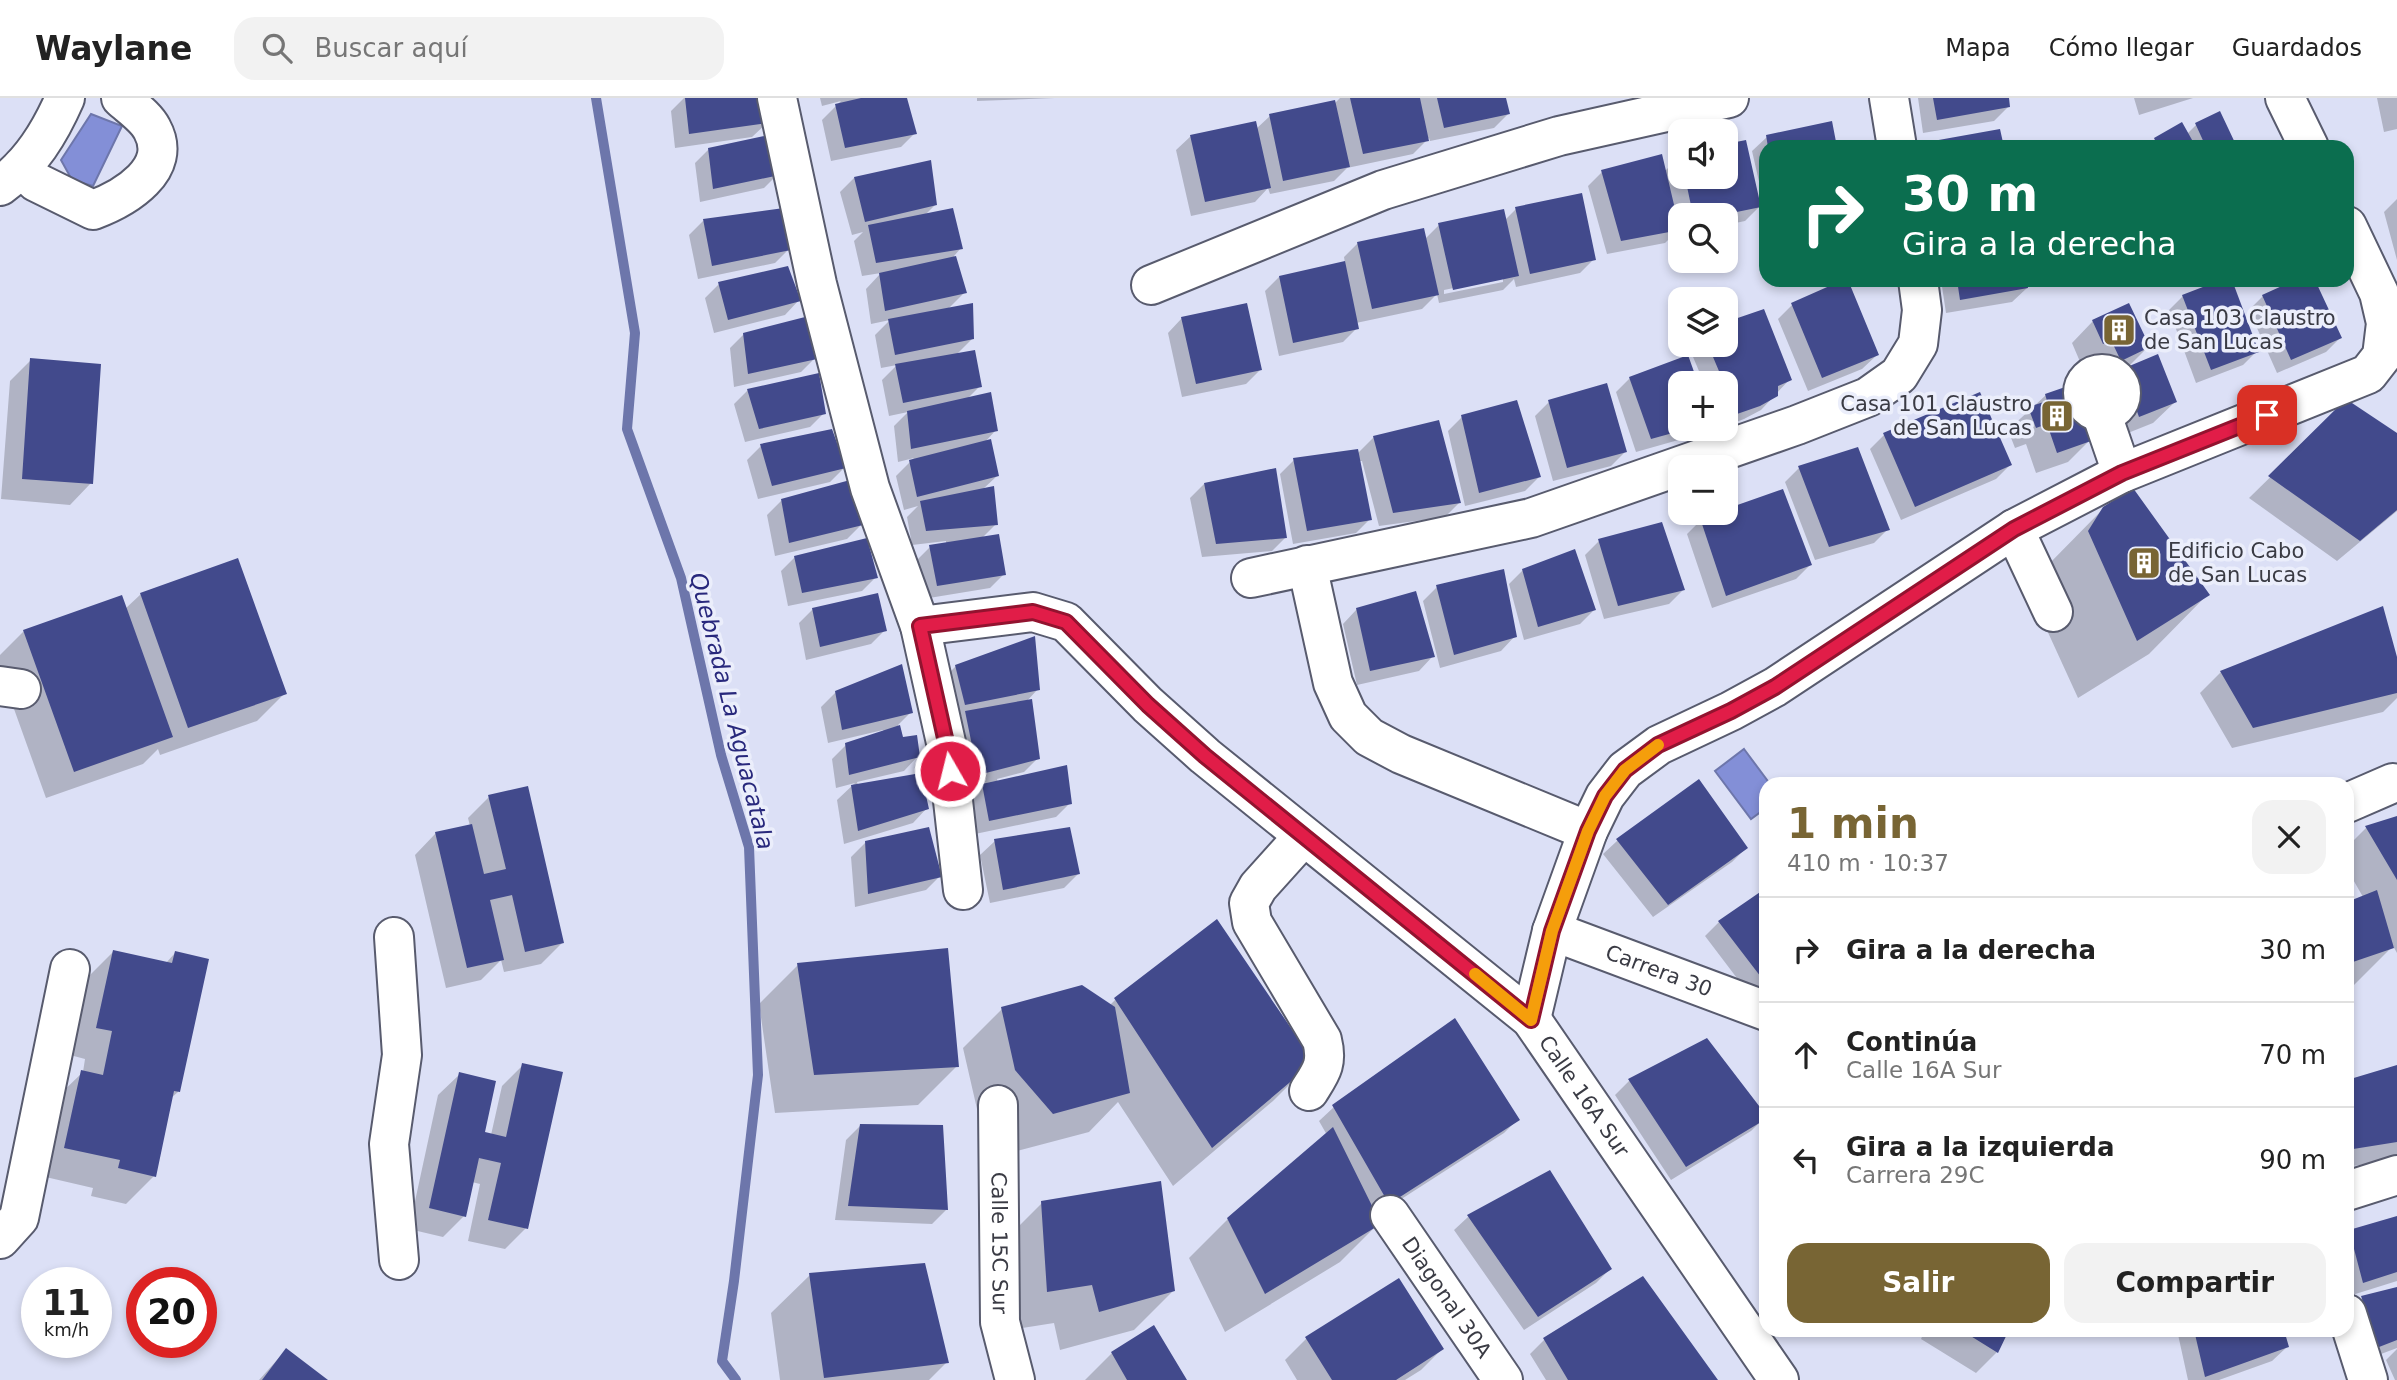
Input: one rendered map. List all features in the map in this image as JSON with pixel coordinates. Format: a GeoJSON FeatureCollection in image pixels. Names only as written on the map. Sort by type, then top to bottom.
{"type":"FeatureCollection","features":[{"type":"Feature","properties":{"kind":"street"},"geometry":{"type":"LineString","coordinates":[[11,176],[33,156],[65,98]]}},
{"type":"Feature","properties":{"kind":"street"},"geometry":{"type":"LineString","coordinates":[[11,176],[36,182],[93,210],[117,201],[145,179],[156,160],[158,143],[151,127],[121,98]]}},
{"type":"Feature","properties":{"kind":"street"},"geometry":{"type":"LineString","coordinates":[[777,98],[817,284],[870,488],[920,626],[947,747],[963,890]]}},
{"type":"Feature","properties":{"kind":"street"},"geometry":{"type":"LineString","coordinates":[[1151,285],[1383,190],[1559,136],[1729,98]]}},
{"type":"Feature","properties":{"kind":"street"},"geometry":{"type":"LineString","coordinates":[[1889,98],[1896,140]]}},
{"type":"Feature","properties":{"kind":"street"},"geometry":{"type":"LineString","coordinates":[[2285,98],[2306,140]]}},
{"type":"Feature","properties":{"kind":"street"},"geometry":{"type":"LineString","coordinates":[[1531,1020],[1552,931],[1588,831],[1605,796],[1625,770],[1658,745],[1775,687],[2014,529],[2122,473],[2368,374],[2382,356],[2386,323],[2379,293],[2354,241]]}},
{"type":"Feature","properties":{"kind":"street"},"geometry":{"type":"LineString","coordinates":[[1251,578],[1531,518],[1797,425],[1868,397],[1899,375],[1918,344],[1922,310],[1919,287]]}},
{"type":"Feature","properties":{"kind":"street"},"geometry":{"type":"LineString","coordinates":[[2101,412],[2122,473]]}},
{"type":"Feature","properties":{"kind":"street"},"geometry":{"type":"LineString","coordinates":[[2014,529],[2053,612]]}},
{"type":"Feature","properties":{"kind":"street"},"geometry":{"type":"LineString","coordinates":[[1307,565],[1333,683],[1348,716],[1369,737],[1402,754],[1588,831]]}},
{"type":"Feature","properties":{"kind":"street","name":"Calle 16A Sur"},"geometry":{"type":"LineString","coordinates":[[920,626],[1033,612],[1066,622],[1148,705],[1205,756],[1531,1020],[1779,1380]]}},
{"type":"Feature","properties":{"kind":"street"},"geometry":{"type":"LineString","coordinates":[[2354,800],[2393,783]]}},
{"type":"Feature","properties":{"kind":"street"},"geometry":{"type":"LineString","coordinates":[[1303,837],[1258,887],[1249,903],[1252,922],[1322,1040],[1326,1056],[1322,1070],[1308,1091]]}},
{"type":"Feature","properties":{"kind":"street","name":"Carrera 30"},"geometry":{"type":"LineString","coordinates":[[1552,931],[1759,1008]]}},
{"type":"Feature","properties":{"kind":"street"},"geometry":{"type":"LineString","coordinates":[[394,937],[402,1055],[389,1144],[399,1260]]}},
{"type":"Feature","properties":{"kind":"street"},"geometry":{"type":"LineString","coordinates":[[0,1240],[19,1218],[70,969]]}},
{"type":"Feature","properties":{"kind":"street","name":"Calle 15C Sur"},"geometry":{"type":"LineString","coordinates":[[998,1105],[1000,1322],[1015,1380]]}},
{"type":"Feature","properties":{"kind":"street"},"geometry":{"type":"LineString","coordinates":[[2354,1189],[2397,1175]]}},
{"type":"Feature","properties":{"kind":"street","name":"Diagonal 30A"},"geometry":{"type":"LineString","coordinates":[[1390,1215],[1503,1380]]}},
{"type":"Feature","properties":{"kind":"street"},"geometry":{"type":"LineString","coordinates":[[2354,1336],[2368,1380]]}},
{"type":"Feature","properties":{"kind":"water"},"geometry":{"type":"Polygon","coordinates":[[[91,114],[122,126],[93,186],[72,180],[61,160],[91,114]]]}},
{"type":"Feature","properties":{"kind":"water"},"geometry":{"type":"Polygon","coordinates":[[[1744,749],[1765,777],[1759,777],[1759,813],[1751,819],[1715,771],[1744,749]]]}},
{"type":"Feature","properties":{"kind":"building"},"geometry":{"type":"Polygon","coordinates":[[[685,98],[763,98],[768,123],[689,134],[685,98]]]}},
{"type":"Feature","properties":{"kind":"building"},"geometry":{"type":"Polygon","coordinates":[[[861,98],[907,98],[917,134],[845,148],[835,104],[861,98]]]}},
{"type":"Feature","properties":{"kind":"building"},"geometry":{"type":"Polygon","coordinates":[[[1350,98],[1420,98],[1429,141],[1363,154],[1350,98]]]}},
{"type":"Feature","properties":{"kind":"building"},"geometry":{"type":"Polygon","coordinates":[[[1437,98],[1506,98],[1510,114],[1444,128],[1437,98]]]}},
{"type":"Feature","properties":{"kind":"building"},"geometry":{"type":"Polygon","coordinates":[[[1933,98],[2009,98],[2010,107],[1937,120],[1933,98]]]}},
{"type":"Feature","properties":{"kind":"building"},"geometry":{"type":"Polygon","coordinates":[[[1335,100],[1350,167],[1283,181],[1269,114],[1335,100]]]}},
{"type":"Feature","properties":{"kind":"building"},"geometry":{"type":"Polygon","coordinates":[[[2220,111],[2234,140],[2203,140],[2195,123],[2220,111]]]}},
{"type":"Feature","properties":{"kind":"building"},"geometry":{"type":"Polygon","coordinates":[[[1256,121],[1271,188],[1205,202],[1190,135],[1256,121]]]}},
{"type":"Feature","properties":{"kind":"building"},"geometry":{"type":"Polygon","coordinates":[[[1832,121],[1836,140],[1767,140],[1766,135],[1832,121]]]}},
{"type":"Feature","properties":{"kind":"building"},"geometry":{"type":"Polygon","coordinates":[[[2182,122],[2192,140],[2155,140],[2154,138],[2182,122]]]}},
{"type":"Feature","properties":{"kind":"building"},"geometry":{"type":"Polygon","coordinates":[[[2000,129],[2002,140],[1939,140],[2000,129]]]}},
{"type":"Feature","properties":{"kind":"building"},"geometry":{"type":"Polygon","coordinates":[[[774,134],[780,175],[713,189],[708,148],[774,134]]]}},
{"type":"Feature","properties":{"kind":"building"},"geometry":{"type":"Polygon","coordinates":[[[1746,140],[1759,207],[1738,212],[1738,203],[1690,203],[1688,189],[1738,189],[1738,142],[1746,140]]]}},
{"type":"Feature","properties":{"kind":"building"},"geometry":{"type":"Polygon","coordinates":[[[1662,154],[1668,189],[1670,189],[1674,203],[1668,203],[1668,232],[1621,241],[1601,170],[1662,154]]]}},
{"type":"Feature","properties":{"kind":"building"},"geometry":{"type":"Polygon","coordinates":[[[931,160],[937,205],[865,222],[854,177],[931,160]]]}},
{"type":"Feature","properties":{"kind":"building"},"geometry":{"type":"Polygon","coordinates":[[[1582,193],[1596,260],[1530,274],[1515,207],[1582,193]]]}},
{"type":"Feature","properties":{"kind":"building"},"geometry":{"type":"Polygon","coordinates":[[[784,208],[791,250],[712,266],[703,219],[784,208]]]}},
{"type":"Feature","properties":{"kind":"building"},"geometry":{"type":"Polygon","coordinates":[[[953,208],[963,249],[876,263],[868,225],[953,208]]]}},
{"type":"Feature","properties":{"kind":"building"},"geometry":{"type":"Polygon","coordinates":[[[1504,209],[1519,276],[1453,290],[1438,223],[1504,209]]]}},
{"type":"Feature","properties":{"kind":"building"},"geometry":{"type":"Polygon","coordinates":[[[1424,228],[1439,295],[1372,309],[1357,242],[1424,228]]]}},
{"type":"Feature","properties":{"kind":"building"},"geometry":{"type":"Polygon","coordinates":[[[956,256],[967,293],[885,311],[879,273],[956,256]]]}},
{"type":"Feature","properties":{"kind":"building"},"geometry":{"type":"Polygon","coordinates":[[[1345,261],[1359,329],[1293,343],[1279,276],[1345,261]]]}},
{"type":"Feature","properties":{"kind":"building"},"geometry":{"type":"Polygon","coordinates":[[[788,266],[801,301],[728,320],[718,282],[788,266]]]}},
{"type":"Feature","properties":{"kind":"building"},"geometry":{"type":"Polygon","coordinates":[[[1827,287],[1851,287],[1879,355],[1822,378],[1791,303],[1827,287]]]}},
{"type":"Feature","properties":{"kind":"building"},"geometry":{"type":"Polygon","coordinates":[[[1958,287],[2028,287],[2028,288],[1960,300],[1958,287]]]}},
{"type":"Feature","properties":{"kind":"building"},"geometry":{"type":"Polygon","coordinates":[[[2203,287],[2235,287],[2259,352],[2211,370],[2182,295],[2203,287]]]}},
{"type":"Feature","properties":{"kind":"building"},"geometry":{"type":"Polygon","coordinates":[[[2280,287],[2318,287],[2342,338],[2291,360],[2262,295],[2280,287]]]}},
{"type":"Feature","properties":{"kind":"building"},"geometry":{"type":"Polygon","coordinates":[[[973,303],[974,339],[895,355],[888,319],[973,303]]]}},
{"type":"Feature","properties":{"kind":"building"},"geometry":{"type":"Polygon","coordinates":[[[1247,303],[1262,370],[1196,384],[1181,317],[1247,303]]]}},
{"type":"Feature","properties":{"kind":"building","name":"Casa 103 Claustro de San Lucas"},"geometry":{"type":"Polygon","coordinates":[[[2129,303],[2150,347],[2121,361],[2111,340],[2103,344],[2092,320],[2129,303]]]}},
{"type":"Feature","properties":{"kind":"building"},"geometry":{"type":"Polygon","coordinates":[[[1764,309],[1792,380],[1778,386],[1778,396],[1738,414],[1738,371],[1719,371],[1713,357],[1738,357],[1738,318],[1764,309]]]}},
{"type":"Feature","properties":{"kind":"building"},"geometry":{"type":"Polygon","coordinates":[[[805,317],[817,359],[748,374],[743,333],[805,317]]]}},
{"type":"Feature","properties":{"kind":"building"},"geometry":{"type":"Polygon","coordinates":[[[975,350],[982,387],[903,403],[895,364],[975,350]]]}},
{"type":"Feature","properties":{"kind":"building"},"geometry":{"type":"Polygon","coordinates":[[[2158,354],[2177,402],[2139,417],[2133,400],[2139,397],[2127,367],[2158,354]]]}},
{"type":"Feature","properties":{"kind":"building"},"geometry":{"type":"Polygon","coordinates":[[[1689,357],[1694,371],[1668,371],[1668,434],[1651,439],[1629,377],[1689,357]]]}},
{"type":"Feature","properties":{"kind":"building"},"geometry":{"type":"Polygon","coordinates":[[[30,358],[101,364],[93,484],[22,479],[30,358]]]}},
{"type":"Feature","properties":{"kind":"building"},"geometry":{"type":"Polygon","coordinates":[[[819,373],[826,414],[759,429],[747,389],[819,373]]]}},
{"type":"Feature","properties":{"kind":"building"},"geometry":{"type":"Polygon","coordinates":[[[1607,383],[1627,452],[1567,468],[1548,400],[1607,383]]]}},
{"type":"Feature","properties":{"kind":"building","name":"Casa 101 Claustro de San Lucas"},"geometry":{"type":"Polygon","coordinates":[[[2071,385],[2091,441],[2057,453],[2047,424],[2036,428],[2028,407],[2047,401],[2045,394],[2071,385]]]}},
{"type":"Feature","properties":{"kind":"building"},"geometry":{"type":"Polygon","coordinates":[[[991,392],[998,431],[911,449],[907,411],[991,392]]]}},
{"type":"Feature","properties":{"kind":"building"},"geometry":{"type":"Polygon","coordinates":[[[1980,392],[2012,465],[1915,507],[1883,433],[1980,392]]]}},
{"type":"Feature","properties":{"kind":"building"},"geometry":{"type":"Polygon","coordinates":[[[2346,399],[2397,433],[2397,510],[2360,541],[2268,476],[2346,399]]]}},
{"type":"Feature","properties":{"kind":"building"},"geometry":{"type":"Polygon","coordinates":[[[1517,400],[1541,477],[1479,493],[1461,415],[1517,400]]]}},
{"type":"Feature","properties":{"kind":"building"},"geometry":{"type":"Polygon","coordinates":[[[1439,420],[1461,503],[1393,513],[1373,436],[1439,420]]]}},
{"type":"Feature","properties":{"kind":"building"},"geometry":{"type":"Polygon","coordinates":[[[832,429],[846,468],[772,486],[760,444],[832,429]]]}},
{"type":"Feature","properties":{"kind":"building"},"geometry":{"type":"Polygon","coordinates":[[[991,439],[999,476],[917,497],[909,460],[991,439]]]}},
{"type":"Feature","properties":{"kind":"building"},"geometry":{"type":"Polygon","coordinates":[[[1858,447],[1890,530],[1829,547],[1798,466],[1858,447]]]}},
{"type":"Feature","properties":{"kind":"building"},"geometry":{"type":"Polygon","coordinates":[[[1358,449],[1372,520],[1307,531],[1293,458],[1358,449]]]}},
{"type":"Feature","properties":{"kind":"building"},"geometry":{"type":"Polygon","coordinates":[[[1276,468],[1287,538],[1216,544],[1204,483],[1276,468]]]}},
{"type":"Feature","properties":{"kind":"building"},"geometry":{"type":"Polygon","coordinates":[[[850,480],[863,525],[789,543],[781,499],[850,480]]]}},
{"type":"Feature","properties":{"kind":"building"},"geometry":{"type":"Polygon","coordinates":[[[994,486],[998,525],[926,531],[920,501],[994,486]]]}},
{"type":"Feature","properties":{"kind":"building","name":"Edificio Cabo de San Lucas"},"geometry":{"type":"Polygon","coordinates":[[[2133,488],[2210,595],[2137,641],[2088,531],[2103,507],[2133,488]]]}},
{"type":"Feature","properties":{"kind":"building"},"geometry":{"type":"Polygon","coordinates":[[[1783,489],[1812,565],[1726,596],[1702,525],[1738,525],[1738,505],[1783,489]]]}},
{"type":"Feature","properties":{"kind":"building"},"geometry":{"type":"Polygon","coordinates":[[[1662,522],[1685,590],[1618,606],[1598,539],[1662,522]]]}},
{"type":"Feature","properties":{"kind":"building"},"geometry":{"type":"Polygon","coordinates":[[[999,534],[1006,575],[937,586],[929,545],[999,534]]]}},
{"type":"Feature","properties":{"kind":"building"},"geometry":{"type":"Polygon","coordinates":[[[867,538],[878,578],[802,593],[794,556],[867,538]]]}},
{"type":"Feature","properties":{"kind":"building"},"geometry":{"type":"Polygon","coordinates":[[[1575,549],[1596,610],[1538,627],[1522,569],[1575,549]]]}},
{"type":"Feature","properties":{"kind":"building"},"geometry":{"type":"Polygon","coordinates":[[[238,558],[287,694],[188,728],[140,593],[238,558]]]}},
{"type":"Feature","properties":{"kind":"building"},"geometry":{"type":"Polygon","coordinates":[[[1504,569],[1517,637],[1454,655],[1436,585],[1504,569]]]}},
{"type":"Feature","properties":{"kind":"building"},"geometry":{"type":"Polygon","coordinates":[[[1416,591],[1435,657],[1370,671],[1356,608],[1416,591]]]}},
{"type":"Feature","properties":{"kind":"building"},"geometry":{"type":"Polygon","coordinates":[[[878,593],[887,631],[820,647],[812,608],[878,593]]]}},
{"type":"Feature","properties":{"kind":"building"},"geometry":{"type":"Polygon","coordinates":[[[122,595],[173,737],[74,772],[23,630],[122,595]]]}},
{"type":"Feature","properties":{"kind":"building"},"geometry":{"type":"Polygon","coordinates":[[[2383,606],[2397,657],[2397,693],[2253,728],[2220,671],[2383,606]]]}},
{"type":"Feature","properties":{"kind":"building"},"geometry":{"type":"Polygon","coordinates":[[[1035,636],[1040,690],[965,705],[955,665],[1035,636]]]}},
{"type":"Feature","properties":{"kind":"building"},"geometry":{"type":"Polygon","coordinates":[[[902,664],[913,713],[842,730],[835,691],[902,664]]]}},
{"type":"Feature","properties":{"kind":"building"},"geometry":{"type":"Polygon","coordinates":[[[1032,699],[1040,759],[978,775],[965,711],[1032,699]]]}},
{"type":"Feature","properties":{"kind":"building"},"geometry":{"type":"Polygon","coordinates":[[[900,725],[903,737],[917,735],[920,757],[849,775],[845,743],[900,725]]]}},
{"type":"Feature","properties":{"kind":"building"},"geometry":{"type":"Polygon","coordinates":[[[1067,765],[1072,804],[989,821],[982,784],[1067,765]]]}},
{"type":"Feature","properties":{"kind":"building"},"geometry":{"type":"Polygon","coordinates":[[[921,773],[929,809],[858,831],[851,785],[921,773]]]}},
{"type":"Feature","properties":{"kind":"building"},"geometry":{"type":"Polygon","coordinates":[[[1699,779],[1748,848],[1668,905],[1616,839],[1699,779]]]}},
{"type":"Feature","properties":{"kind":"building"},"geometry":{"type":"Polygon","coordinates":[[[528,786],[564,943],[525,952],[512,895],[490,900],[504,960],[467,968],[435,832],[472,824],[484,874],[506,869],[488,795],[528,786]]]}},
{"type":"Feature","properties":{"kind":"building"},"geometry":{"type":"Polygon","coordinates":[[[2397,816],[2397,880],[2365,826],[2397,816]]]}},
{"type":"Feature","properties":{"kind":"building"},"geometry":{"type":"Polygon","coordinates":[[[929,827],[942,877],[868,894],[865,841],[929,827]]]}},
{"type":"Feature","properties":{"kind":"building"},"geometry":{"type":"Polygon","coordinates":[[[1070,827],[1080,874],[1003,890],[994,839],[1070,827]]]}},
{"type":"Feature","properties":{"kind":"building"},"geometry":{"type":"Polygon","coordinates":[[[2377,890],[2394,948],[2354,962],[2354,899],[2377,890]]]}},
{"type":"Feature","properties":{"kind":"building"},"geometry":{"type":"Polygon","coordinates":[[[1759,893],[1759,974],[1718,921],[1759,893]]]}},
{"type":"Feature","properties":{"kind":"building"},"geometry":{"type":"Polygon","coordinates":[[[1217,919],[1314,1062],[1212,1148],[1114,998],[1217,919]]]}},
{"type":"Feature","properties":{"kind":"building"},"geometry":{"type":"Polygon","coordinates":[[[948,948],[959,1067],[814,1075],[797,963],[948,948]]]}},
{"type":"Feature","properties":{"kind":"building"},"geometry":{"type":"Polygon","coordinates":[[[113,950],[172,963],[175,951],[209,959],[180,1092],[174,1091],[156,1177],[118,1168],[120,1160],[64,1148],[81,1070],[103,1075],[112,1031],[96,1028],[113,950]]]}},
{"type":"Feature","properties":{"kind":"building"},"geometry":{"type":"Polygon","coordinates":[[[1082,985],[1115,1007],[1130,1093],[1053,1114],[1015,1070],[1001,1007],[1082,985]]]}},
{"type":"Feature","properties":{"kind":"building"},"geometry":{"type":"Polygon","coordinates":[[[1455,1018],[1520,1120],[1389,1204],[1332,1105],[1455,1018]]]}},
{"type":"Feature","properties":{"kind":"building"},"geometry":{"type":"Polygon","coordinates":[[[1707,1038],[1759,1106],[1759,1123],[1686,1167],[1628,1079],[1707,1038]]]}},
{"type":"Feature","properties":{"kind":"building"},"geometry":{"type":"Polygon","coordinates":[[[522,1063],[563,1072],[528,1229],[488,1220],[501,1163],[479,1158],[466,1217],[429,1208],[459,1072],[496,1081],[485,1132],[506,1137],[522,1063]]]}},
{"type":"Feature","properties":{"kind":"building"},"geometry":{"type":"Polygon","coordinates":[[[2397,1065],[2397,1142],[2354,1149],[2354,1078],[2397,1065]]]}},
{"type":"Feature","properties":{"kind":"building"},"geometry":{"type":"Polygon","coordinates":[[[860,1124],[943,1125],[948,1210],[848,1206],[860,1124]]]}},
{"type":"Feature","properties":{"kind":"building"},"geometry":{"type":"Polygon","coordinates":[[[1333,1127],[1381,1224],[1265,1294],[1227,1218],[1333,1127]]]}},
{"type":"Feature","properties":{"kind":"building"},"geometry":{"type":"Polygon","coordinates":[[[1550,1170],[1612,1269],[1538,1317],[1467,1215],[1550,1170]]]}},
{"type":"Feature","properties":{"kind":"building"},"geometry":{"type":"Polygon","coordinates":[[[1161,1181],[1175,1291],[1099,1312],[1092,1285],[1047,1292],[1041,1201],[1161,1181]]]}},
{"type":"Feature","properties":{"kind":"building"},"geometry":{"type":"Polygon","coordinates":[[[2397,1216],[2397,1272],[2363,1283],[2354,1249],[2354,1229],[2397,1216]]]}},
{"type":"Feature","properties":{"kind":"building"},"geometry":{"type":"Polygon","coordinates":[[[925,1263],[949,1363],[824,1378],[809,1273],[925,1263]]]}},
{"type":"Feature","properties":{"kind":"building"},"geometry":{"type":"Polygon","coordinates":[[[1643,1276],[1718,1380],[1568,1380],[1543,1338],[1643,1276]]]}},
{"type":"Feature","properties":{"kind":"building"},"geometry":{"type":"Polygon","coordinates":[[[1399,1278],[1444,1349],[1396,1380],[1332,1380],[1305,1337],[1399,1278]]]}},
{"type":"Feature","properties":{"kind":"building"},"geometry":{"type":"Polygon","coordinates":[[[2397,1287],[2397,1340],[2379,1347],[2361,1296],[2397,1287]]]}},
{"type":"Feature","properties":{"kind":"building"},"geometry":{"type":"Polygon","coordinates":[[[1154,1325],[1187,1380],[1127,1380],[1111,1352],[1154,1325]]]}},
{"type":"Feature","properties":{"kind":"building"},"geometry":{"type":"Polygon","coordinates":[[[1972,1337],[2006,1337],[1998,1353],[1972,1337]]]}},
{"type":"Feature","properties":{"kind":"building"},"geometry":{"type":"Polygon","coordinates":[[[2196,1337],[2286,1337],[2289,1347],[2205,1377],[2196,1337]]]}},
{"type":"Feature","properties":{"kind":"building"},"geometry":{"type":"Polygon","coordinates":[[[286,1348],[328,1380],[262,1380],[286,1348]]]}},
{"type":"Feature","properties":{"kind":"waterway","name":"Quebrada La Aguacatala"},"geometry":{"type":"LineString","coordinates":[[596,98],[635,333],[627,429],[681,578],[721,755],[749,847],[758,1075],[722,1361],[736,1380]]}},
{"type":"Feature","properties":{"kind":"slow traffic"},"geometry":{"type":"LineString","coordinates":[[1475,974],[1531,1020],[1552,931],[1588,831],[1605,796],[1625,770],[1658,745]]}},
{"type":"Feature","properties":{"kind":"place","name":"Casa 103 Claustro de San Lucas"},"geometry":{"type":"Point","coordinates":[2119,330]}},
{"type":"Feature","properties":{"kind":"place","name":"Casa 101 Claustro de San Lucas"},"geometry":{"type":"Point","coordinates":[2057,416]}},
{"type":"Feature","properties":{"kind":"place","name":"Edificio Cabo de San Lucas"},"geometry":{"type":"Point","coordinates":[2144,563]}},
{"type":"Feature","properties":{"kind":"route"},"geometry":{"type":"LineString","coordinates":[[950,771],[920,626],[1033,612],[1066,622],[1148,705],[1205,756],[1531,1020],[1552,931],[1588,831],[1605,796],[1625,770],[1658,745],[1775,687],[2014,529],[2122,473],[2267,415]]}}]}
